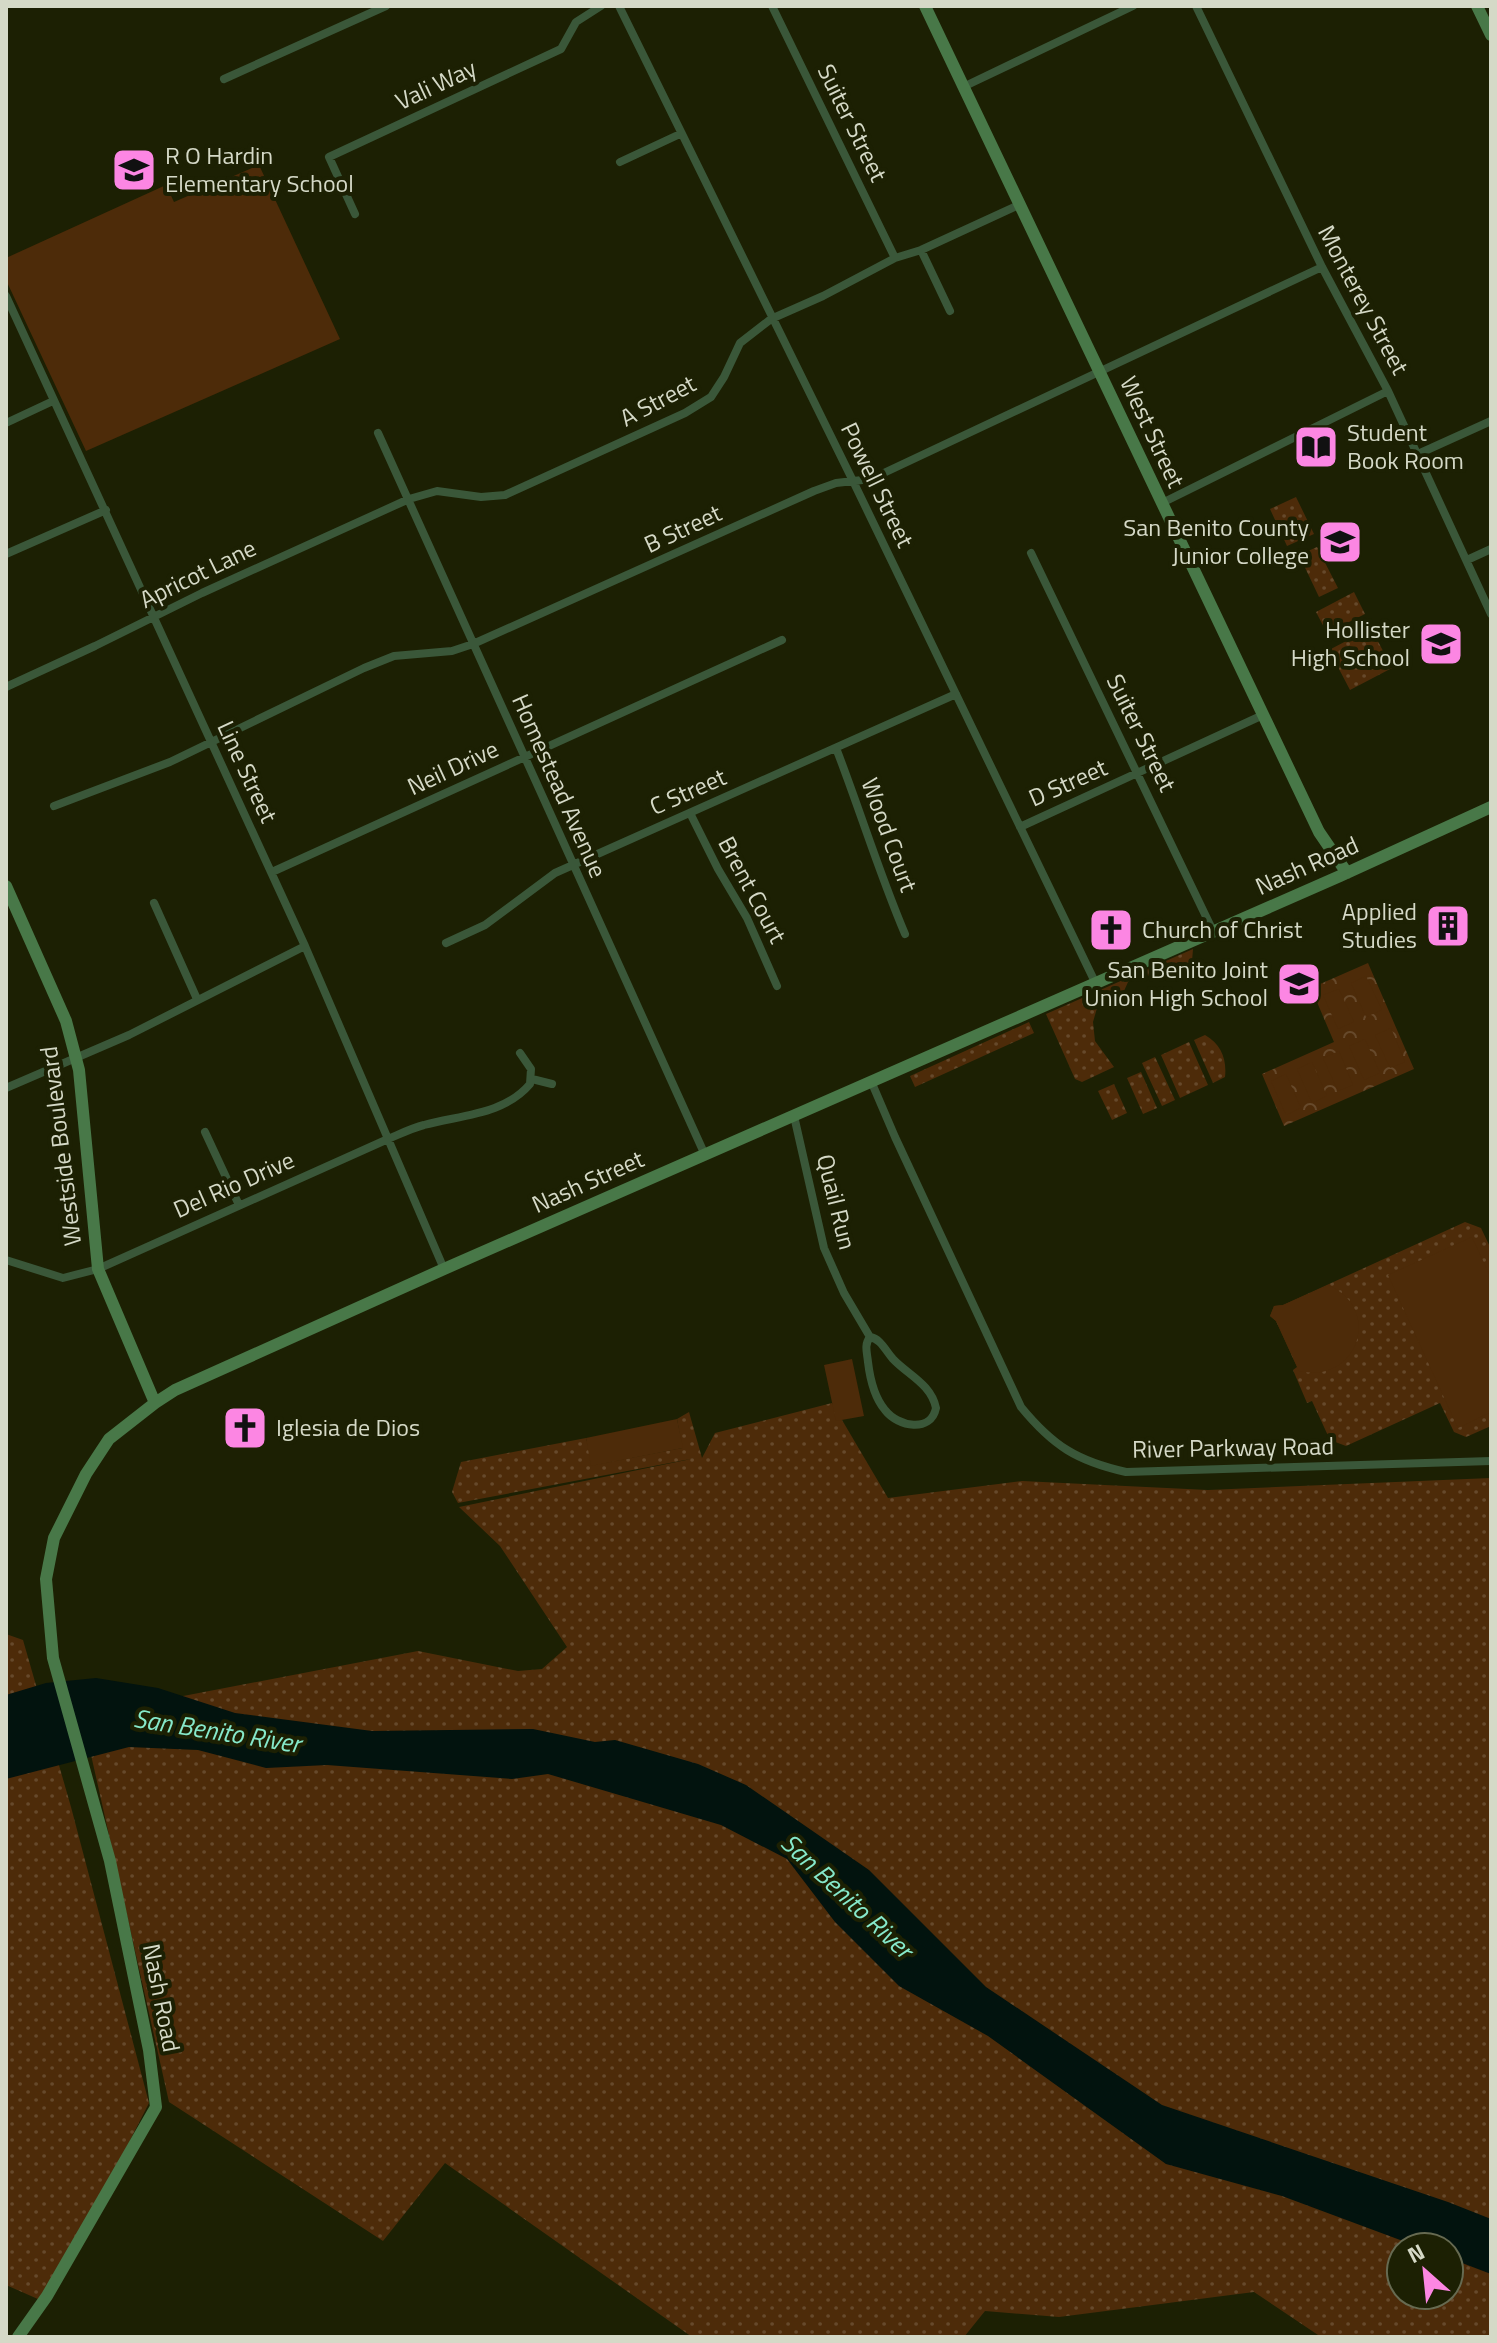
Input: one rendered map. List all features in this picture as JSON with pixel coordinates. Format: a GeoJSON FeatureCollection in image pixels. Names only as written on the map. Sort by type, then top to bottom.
{"type":"FeatureCollection","features":[{"type":"Feature","properties":{"kind":"street"},"geometry":{"type":"LineString","coordinates":[[224,79],[386,6]]}},
{"type":"Feature","properties":{"kind":"street","name":"Vali Way"},"geometry":{"type":"LineString","coordinates":[[355,214],[329,157],[561,49],[576,22],[601,6]]}},
{"type":"Feature","properties":{"kind":"street","name":"Powell Street"},"geometry":{"type":"LineString","coordinates":[[619,6],[1095,982]]}},
{"type":"Feature","properties":{"kind":"street","name":"Suiter Street"},"geometry":{"type":"LineString","coordinates":[[772,6],[895,258]]}},
{"type":"Feature","properties":{"kind":"street","name":"West Street"},"geometry":{"type":"LineString","coordinates":[[925,6],[1319,832],[1347,873]]}},
{"type":"Feature","properties":{"kind":"street"},"geometry":{"type":"LineString","coordinates":[[963,87],[1133,6]]}},
{"type":"Feature","properties":{"kind":"street","name":"Monterey Street"},"geometry":{"type":"LineString","coordinates":[[1196,6],[1322,267],[1388,391],[1491,614]]}},
{"type":"Feature","properties":{"kind":"street"},"geometry":{"type":"LineString","coordinates":[[1477,6],[1491,35]]}},
{"type":"Feature","properties":{"kind":"street"},"geometry":{"type":"LineString","coordinates":[[620,162],[680,134]]}},
{"type":"Feature","properties":{"kind":"street","name":"A Street"},"geometry":{"type":"LineString","coordinates":[[409,499],[437,491],[481,497],[505,495],[685,413],[711,397],[740,343],[771,319],[895,258],[921,250],[1019,205]]}},
{"type":"Feature","properties":{"kind":"street"},"geometry":{"type":"LineString","coordinates":[[921,250],[950,311]]}},
{"type":"Feature","properties":{"kind":"street","name":"B Street"},"geometry":{"type":"LineString","coordinates":[[54,806],[135,777],[394,656],[452,651],[473,644],[814,491],[836,483],[871,479],[1322,267]]}},
{"type":"Feature","properties":{"kind":"street","name":"Line Street"},"geometry":{"type":"LineString","coordinates":[[6,296],[272,872],[444,1269]]}},
{"type":"Feature","properties":{"kind":"street"},"geometry":{"type":"LineString","coordinates":[[1162,503],[1388,391]]}},
{"type":"Feature","properties":{"kind":"street"},"geometry":{"type":"LineString","coordinates":[[6,423],[53,401]]}},
{"type":"Feature","properties":{"kind":"street"},"geometry":{"type":"LineString","coordinates":[[1418,454],[1491,421]]}},
{"type":"Feature","properties":{"kind":"street","name":"Homestead Avenue"},"geometry":{"type":"LineString","coordinates":[[378,433],[705,1155]]}},
{"type":"Feature","properties":{"kind":"street","name":"Apricot Lane"},"geometry":{"type":"LineString","coordinates":[[6,687],[289,552],[409,499]]}},
{"type":"Feature","properties":{"kind":"street"},"geometry":{"type":"LineString","coordinates":[[6,554],[106,510]]}},
{"type":"Feature","properties":{"kind":"street"},"geometry":{"type":"LineString","coordinates":[[1467,560],[1491,549]]}},
{"type":"Feature","properties":{"kind":"street","name":"Suiter Street"},"geometry":{"type":"LineString","coordinates":[[1031,553],[1213,931]]}},
{"type":"Feature","properties":{"kind":"street","name":"Neil Drive"},"geometry":{"type":"LineString","coordinates":[[272,872],[782,640]]}},
{"type":"Feature","properties":{"kind":"street","name":"C Street"},"geometry":{"type":"LineString","coordinates":[[446,943],[485,925],[541,881],[572,865],[956,694]]}},
{"type":"Feature","properties":{"kind":"street","name":"D Street"},"geometry":{"type":"LineString","coordinates":[[1020,827],[1263,715]]}},
{"type":"Feature","properties":{"kind":"street","name":"Wood Court"},"geometry":{"type":"LineString","coordinates":[[836,748],[905,934]]}},
{"type":"Feature","properties":{"kind":"street","name":"Nash Road"},"geometry":{"type":"LineString","coordinates":[[1095,982],[1491,807]]}},
{"type":"Feature","properties":{"kind":"street","name":"Brent Court"},"geometry":{"type":"LineString","coordinates":[[690,813],[747,918],[777,986]]}},
{"type":"Feature","properties":{"kind":"street","name":"Westside Boulevard"},"geometry":{"type":"LineString","coordinates":[[6,886],[66,1021],[77,1059],[98,1269],[155,1403]]}},
{"type":"Feature","properties":{"kind":"street"},"geometry":{"type":"LineString","coordinates":[[154,903],[197,999]]}},
{"type":"Feature","properties":{"kind":"street"},"geometry":{"type":"LineString","coordinates":[[6,1088],[77,1059],[305,946]]}},
{"type":"Feature","properties":{"kind":"street","name":"Nash Street"},"geometry":{"type":"LineString","coordinates":[[109,1439],[175,1390],[1095,982]]}},
{"type":"Feature","properties":{"kind":"street"},"geometry":{"type":"LineString","coordinates":[[520,1053],[531,1069],[532,1079],[552,1084]]}},
{"type":"Feature","properties":{"kind":"street","name":"Del Rio Drive"},"geometry":{"type":"LineString","coordinates":[[6,1260],[63,1278],[98,1269],[422,1125],[500,1106],[522,1092],[532,1079]]}},
{"type":"Feature","properties":{"kind":"street","name":"River Parkway Road"},"geometry":{"type":"LineString","coordinates":[[871,1081],[1021,1407],[1040,1430],[1064,1450],[1095,1465],[1126,1472],[1491,1461]]}},
{"type":"Feature","properties":{"kind":"street","name":"Quail Run"},"geometry":{"type":"LineString","coordinates":[[794,1116],[824,1248],[844,1293],[870,1337],[878,1339],[894,1360],[930,1392],[936,1408],[930,1420],[908,1425],[897,1421],[884,1410],[870,1375],[866,1345],[870,1337]]}},
{"type":"Feature","properties":{"kind":"street"},"geometry":{"type":"LineString","coordinates":[[205,1132],[239,1205]]}},
{"type":"Feature","properties":{"kind":"street","name":"Nash Road"},"geometry":{"type":"LineString","coordinates":[[18,2337],[47,2296],[156,2107],[149,2050],[106,1843],[50,1639],[46,1579],[54,1538],[86,1474],[109,1439]]}},
{"type":"Feature","properties":{"kind":"green space"},"geometry":{"type":"Polygon","coordinates":[[[259,165],[340,339],[86,451],[6,280],[6,258],[166,185],[174,202],[259,165]]]}},
{"type":"Feature","properties":{"kind":"green space"},"geometry":{"type":"Polygon","coordinates":[[[1296,497],[1314,534],[1287,546],[1270,509],[1296,497]]]}},
{"type":"Feature","properties":{"kind":"green space"},"geometry":{"type":"Polygon","coordinates":[[[1317,547],[1338,588],[1319,597],[1299,555],[1317,547]]]}},
{"type":"Feature","properties":{"kind":"green space"},"geometry":{"type":"Polygon","coordinates":[[[1354,592],[1365,614],[1327,633],[1316,612],[1354,592]]]}},
{"type":"Feature","properties":{"kind":"green space"},"geometry":{"type":"Polygon","coordinates":[[[1371,628],[1392,668],[1350,690],[1329,650],[1371,628]]]}},
{"type":"Feature","properties":{"kind":"green space"},"geometry":{"type":"Polygon","coordinates":[[[1193,949],[1192,961],[1188,965],[1156,977],[1135,976],[1124,991],[1097,1008],[1093,1022],[1095,1041],[1114,1067],[1082,1082],[1075,1079],[1046,1014],[1193,949]]]}},
{"type":"Feature","properties":{"kind":"green space"},"geometry":{"type":"Polygon","coordinates":[[[1368,963],[1414,1069],[1284,1126],[1262,1074],[1334,1042],[1311,988],[1368,963]]]}},
{"type":"Feature","properties":{"kind":"green space"},"geometry":{"type":"Polygon","coordinates":[[[1366,976],[1382,1010],[1366,1017],[1351,983],[1366,976]]]}},
{"type":"Feature","properties":{"kind":"green space"},"geometry":{"type":"Polygon","coordinates":[[[1339,989],[1354,1022],[1338,1029],[1323,995],[1339,989]]]}},
{"type":"Feature","properties":{"kind":"green space"},"geometry":{"type":"Polygon","coordinates":[[[1029,1022],[1034,1033],[915,1087],[910,1076],[1029,1022]]]}},
{"type":"Feature","properties":{"kind":"green space"},"geometry":{"type":"Polygon","coordinates":[[[1391,1028],[1405,1062],[1390,1068],[1375,1035],[1391,1028]]]}},
{"type":"Feature","properties":{"kind":"green space"},"geometry":{"type":"Polygon","coordinates":[[[1205,1035],[1219,1047],[1225,1064],[1225,1077],[1213,1083],[1194,1040],[1205,1035]]]}},
{"type":"Feature","properties":{"kind":"green space"},"geometry":{"type":"Polygon","coordinates":[[[1365,1039],[1380,1073],[1364,1080],[1349,1046],[1365,1039]]]}},
{"type":"Feature","properties":{"kind":"green space"},"geometry":{"type":"Polygon","coordinates":[[[1189,1042],[1208,1085],[1180,1098],[1161,1055],[1189,1042]]]}},
{"type":"Feature","properties":{"kind":"green space"},"geometry":{"type":"Polygon","coordinates":[[[1339,1051],[1353,1085],[1338,1091],[1323,1058],[1339,1051]]]}},
{"type":"Feature","properties":{"kind":"green space"},"geometry":{"type":"Polygon","coordinates":[[[1155,1057],[1175,1100],[1162,1106],[1142,1063],[1155,1057]]]}},
{"type":"Feature","properties":{"kind":"green space"},"geometry":{"type":"Polygon","coordinates":[[[1312,1062],[1327,1096],[1312,1103],[1297,1069],[1312,1062]]]}},
{"type":"Feature","properties":{"kind":"green space"},"geometry":{"type":"Polygon","coordinates":[[[1141,1072],[1157,1108],[1143,1114],[1127,1078],[1141,1072]]]}},
{"type":"Feature","properties":{"kind":"green space"},"geometry":{"type":"Polygon","coordinates":[[[1286,1074],[1301,1108],[1286,1115],[1271,1081],[1286,1074]]]}},
{"type":"Feature","properties":{"kind":"green space"},"geometry":{"type":"Polygon","coordinates":[[[1114,1084],[1127,1113],[1112,1120],[1098,1091],[1114,1084]]]}},
{"type":"Feature","properties":{"kind":"green space"},"geometry":{"type":"Polygon","coordinates":[[[1465,1222],[1481,1228],[1491,1249],[1491,1426],[1466,1437],[1454,1432],[1440,1403],[1346,1446],[1330,1440],[1312,1401],[1307,1403],[1293,1370],[1297,1367],[1276,1321],[1270,1316],[1274,1306],[1283,1305],[1465,1222]]]}},
{"type":"Feature","properties":{"kind":"green space"},"geometry":{"type":"Polygon","coordinates":[[[1472,1237],[1491,1278],[1491,1412],[1458,1428],[1388,1275],[1472,1237]]]}},
{"type":"Feature","properties":{"kind":"green space"},"geometry":{"type":"Polygon","coordinates":[[[1328,1285],[1345,1296],[1355,1311],[1359,1326],[1356,1342],[1348,1356],[1336,1367],[1319,1372],[1299,1371],[1276,1321],[1270,1316],[1274,1306],[1328,1285]]]}},
{"type":"Feature","properties":{"kind":"green space"},"geometry":{"type":"Polygon","coordinates":[[[852,1359],[864,1416],[836,1421],[824,1365],[852,1359]]]}},
{"type":"Feature","properties":{"kind":"green space"},"geometry":{"type":"Polygon","coordinates":[[[832,1403],[888,1498],[1022,1481],[1208,1490],[1491,1478],[1491,2337],[1321,2337],[1254,2292],[1059,2317],[985,2311],[964,2337],[692,2337],[445,2163],[383,2241],[169,2102],[76,1688],[152,1702],[418,1651],[518,1671],[542,1669],[567,1647],[500,1546],[459,1507],[696,1458],[458,1503],[452,1492],[461,1462],[586,1438],[593,1465],[682,1448],[677,1419],[689,1412],[702,1458],[715,1433],[832,1403]]]}},
{"type":"Feature","properties":{"kind":"green space"},"geometry":{"type":"Polygon","coordinates":[[[677,1419],[683,1448],[591,1466],[586,1438],[677,1419]]]}},
{"type":"Feature","properties":{"kind":"green space"},"geometry":{"type":"Polygon","coordinates":[[[6,1634],[23,1640],[71,1807],[149,2103],[47,2303],[6,2285],[6,1634]]]}},
{"type":"Feature","properties":{"kind":"water","name":"San Benito River"},"geometry":{"type":"Polygon","coordinates":[[[96,1678],[158,1688],[235,1713],[372,1731],[533,1729],[595,1742],[615,1740],[698,1764],[746,1785],[869,1870],[986,1987],[1162,2105],[1491,2219],[1491,2274],[1465,2264],[1465,2231],[1385,2231],[1385,2234],[1282,2196],[1166,2164],[988,2036],[899,1986],[835,1922],[787,1859],[721,1825],[548,1774],[512,1779],[327,1765],[266,1768],[198,1750],[129,1747],[6,1779],[6,1695],[46,1683],[96,1678]]]}},
{"type":"Feature","properties":{"kind":"place","name":"R O Hardin Elementary School"},"geometry":{"type":"Point","coordinates":[134,170]}},
{"type":"Feature","properties":{"kind":"place","name":"Student Book Room"},"geometry":{"type":"Point","coordinates":[1316,447]}},
{"type":"Feature","properties":{"kind":"place","name":"San Benito County Junior College"},"geometry":{"type":"Point","coordinates":[1340,542]}},
{"type":"Feature","properties":{"kind":"place","name":"Hollister High School"},"geometry":{"type":"Point","coordinates":[1441,644]}},
{"type":"Feature","properties":{"kind":"place","name":"Applied Studies"},"geometry":{"type":"Point","coordinates":[1448,926]}},
{"type":"Feature","properties":{"kind":"place","name":"Church of Christ"},"geometry":{"type":"Point","coordinates":[1111,930]}},
{"type":"Feature","properties":{"kind":"place","name":"San Benito Joint Union High School"},"geometry":{"type":"Point","coordinates":[1299,984]}},
{"type":"Feature","properties":{"kind":"place","name":"Iglesia de Dios"},"geometry":{"type":"Point","coordinates":[245,1428]}}]}
